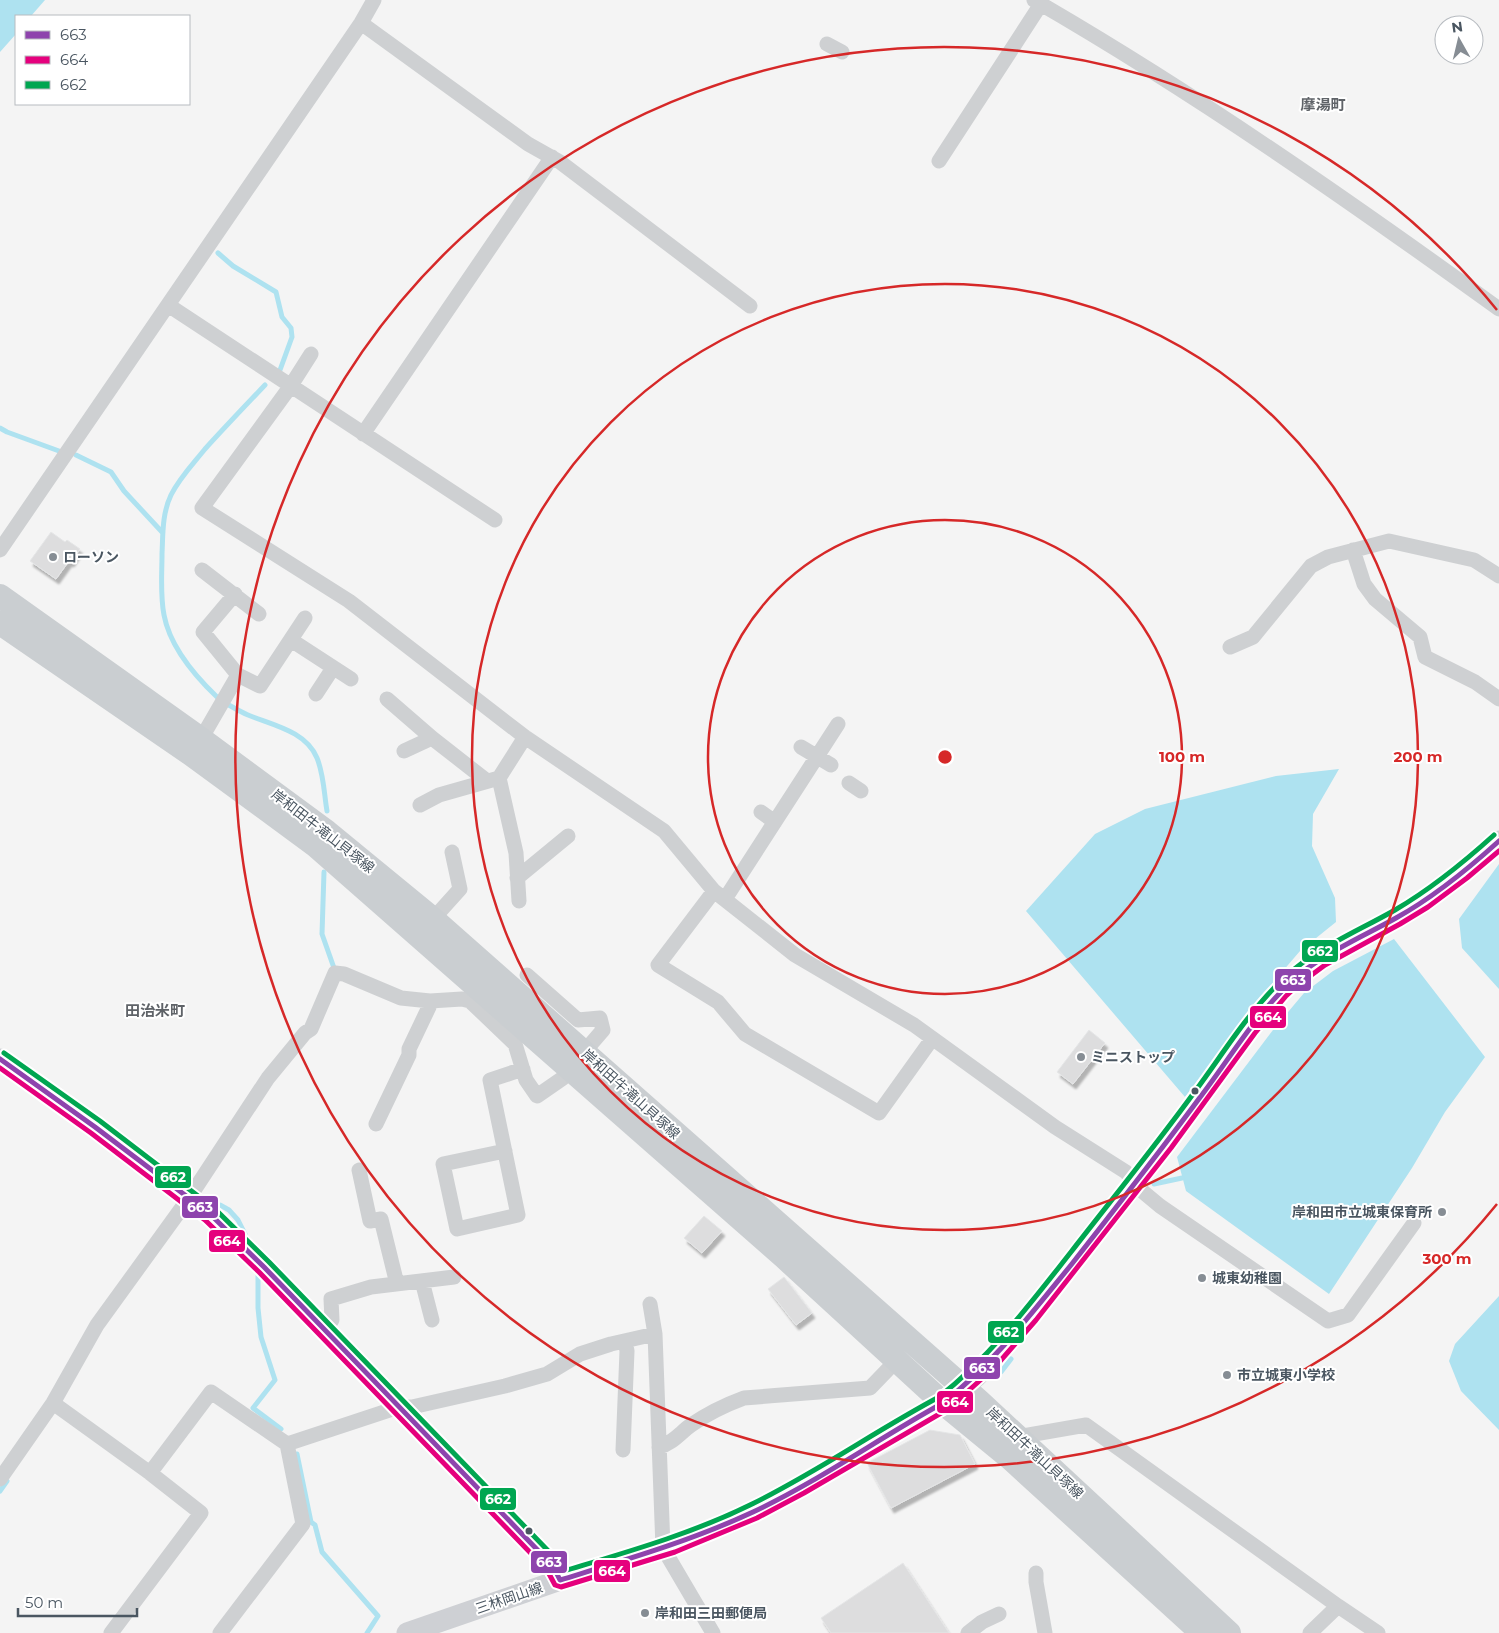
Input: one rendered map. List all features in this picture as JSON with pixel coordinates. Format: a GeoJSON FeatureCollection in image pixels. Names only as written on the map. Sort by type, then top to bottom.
{"type":"FeatureCollection","features":[{"type":"Feature","properties":{"kind":"main road","name":"岸和田牛滝山貝塚線"},"geometry":{"type":"LineString","coordinates":[[0,596],[201,738],[327,832],[433,919],[577,1060],[783,1256],[943,1403],[1010,1458],[1202,1633]]}},
{"type":"Feature","properties":{"kind":"main road","name":"岸和田牛滝山貝塚線"},"geometry":{"type":"LineString","coordinates":[[0,623],[191,754],[314,845],[577,1060],[963,1388],[1229,1633]]}},
{"type":"Feature","properties":{"kind":"main road","name":"三林岡山線"},"geometry":{"type":"LineString","coordinates":[[406,1633],[560,1580],[662,1548],[731,1522],[779,1499],[943,1403],[977,1376],[1015,1334],[1136,1183],[1254,1023],[1281,991],[1300,973],[1324,956],[1398,917],[1432,895],[1475,863],[1499,841]]}},
{"type":"Feature","properties":{"kind":"main road"},"geometry":{"type":"LineString","coordinates":[[0,1059],[95,1126],[210,1214],[264,1267],[552,1566],[560,1580]]}},
{"type":"Feature","properties":{"kind":"street"},"geometry":{"type":"LineString","coordinates":[[0,550],[361,23],[374,0]]}},
{"type":"Feature","properties":{"kind":"street"},"geometry":{"type":"LineString","coordinates":[[939,161],[1037,2],[1218,113],[1495,303]]}},
{"type":"Feature","properties":{"kind":"street"},"geometry":{"type":"LineString","coordinates":[[361,23],[528,144],[552,158],[606,196],[750,306]]}},
{"type":"Feature","properties":{"kind":"street"},"geometry":{"type":"LineString","coordinates":[[828,44],[842,52]]}},
{"type":"Feature","properties":{"kind":"street"},"geometry":{"type":"LineString","coordinates":[[363,434],[552,158]]}},
{"type":"Feature","properties":{"kind":"street"},"geometry":{"type":"LineString","coordinates":[[168,305],[495,520]]}},
{"type":"Feature","properties":{"kind":"street"},"geometry":{"type":"LineString","coordinates":[[311,354],[290,387],[202,508],[349,601],[525,738],[664,831],[720,895],[795,955],[914,1025],[1055,1128],[1126,1172],[1142,1191],[1160,1206],[1328,1321],[1348,1315],[1414,1223]]}},
{"type":"Feature","properties":{"kind":"street"},"geometry":{"type":"LineString","coordinates":[[1230,647],[1253,637],[1311,566],[1328,556],[1388,541],[1474,560],[1499,576]]}},
{"type":"Feature","properties":{"kind":"street"},"geometry":{"type":"LineString","coordinates":[[1353,550],[1364,584],[1375,599],[1420,637],[1425,657],[1475,682],[1499,699]]}},
{"type":"Feature","properties":{"kind":"street"},"geometry":{"type":"LineString","coordinates":[[202,570],[259,614]]}},
{"type":"Feature","properties":{"kind":"street"},"geometry":{"type":"LineString","coordinates":[[235,594],[203,632],[238,675],[260,686],[305,618]]}},
{"type":"Feature","properties":{"kind":"street"},"geometry":{"type":"LineString","coordinates":[[291,640],[351,679]]}},
{"type":"Feature","properties":{"kind":"street"},"geometry":{"type":"LineString","coordinates":[[316,694],[333,668]]}},
{"type":"Feature","properties":{"kind":"street"},"geometry":{"type":"LineString","coordinates":[[201,738],[238,675]]}},
{"type":"Feature","properties":{"kind":"street"},"geometry":{"type":"LineString","coordinates":[[387,699],[432,738],[493,779],[516,853],[519,901]]}},
{"type":"Feature","properties":{"kind":"street"},"geometry":{"type":"LineString","coordinates":[[838,724],[775,822],[720,895],[658,965],[718,1002],[745,1034],[879,1113],[932,1039]]}},
{"type":"Feature","properties":{"kind":"street"},"geometry":{"type":"LineString","coordinates":[[404,750],[432,738]]}},
{"type":"Feature","properties":{"kind":"street"},"geometry":{"type":"LineString","coordinates":[[420,804],[439,795],[493,779],[525,738]]}},
{"type":"Feature","properties":{"kind":"street"},"geometry":{"type":"LineString","coordinates":[[801,747],[831,765]]}},
{"type":"Feature","properties":{"kind":"street"},"geometry":{"type":"LineString","coordinates":[[760,812],[775,822]]}},
{"type":"Feature","properties":{"kind":"street"},"geometry":{"type":"LineString","coordinates":[[517,878],[568,836]]}},
{"type":"Feature","properties":{"kind":"street"},"geometry":{"type":"LineString","coordinates":[[433,919],[460,889],[452,852]]}},
{"type":"Feature","properties":{"kind":"street"},"geometry":{"type":"LineString","coordinates":[[0,1479],[53,1403],[97,1325],[189,1198],[268,1078],[311,1028],[335,973],[344,974],[401,998],[430,1001],[462,999],[470,1002],[515,1044],[526,1080],[537,1096],[563,1078],[603,1030],[600,1018],[578,1020],[527,975]]}},
{"type":"Feature","properties":{"kind":"street"},"geometry":{"type":"LineString","coordinates":[[376,1124],[409,1055],[408,1049],[429,1007],[430,1001]]}},
{"type":"Feature","properties":{"kind":"street"},"geometry":{"type":"LineString","coordinates":[[505,1151],[443,1164],[457,1229],[518,1215],[505,1151],[490,1080],[523,1069]]}},
{"type":"Feature","properties":{"kind":"street"},"geometry":{"type":"LineString","coordinates":[[359,1170],[370,1221],[381,1219],[397,1284]]}},
{"type":"Feature","properties":{"kind":"street"},"geometry":{"type":"LineString","coordinates":[[325,1330],[332,1320],[331,1299],[371,1287],[454,1277]]}},
{"type":"Feature","properties":{"kind":"street"},"geometry":{"type":"LineString","coordinates":[[422,1281],[432,1320]]}},
{"type":"Feature","properties":{"kind":"street"},"geometry":{"type":"LineString","coordinates":[[650,1304],[655,1334],[662,1548],[713,1633]]}},
{"type":"Feature","properties":{"kind":"street"},"geometry":{"type":"LineString","coordinates":[[287,1444],[399,1407],[412,1407],[514,1384],[547,1374],[580,1354],[655,1334]]}},
{"type":"Feature","properties":{"kind":"street"},"geometry":{"type":"LineString","coordinates":[[623,1450],[617,1412],[626,1351],[625,1341]]}},
{"type":"Feature","properties":{"kind":"street"},"geometry":{"type":"LineString","coordinates":[[659,1447],[665,1446],[692,1425],[726,1404],[744,1398],[870,1388],[897,1360]]}},
{"type":"Feature","properties":{"kind":"street"},"geometry":{"type":"LineString","coordinates":[[150,1473],[211,1392],[287,1444],[303,1524],[220,1633]]}},
{"type":"Feature","properties":{"kind":"street"},"geometry":{"type":"LineString","coordinates":[[53,1403],[150,1473],[201,1513],[111,1633]]}},
{"type":"Feature","properties":{"kind":"street"},"geometry":{"type":"LineString","coordinates":[[1017,1437],[1086,1425],[1378,1633]]}},
{"type":"Feature","properties":{"kind":"street"},"geometry":{"type":"LineString","coordinates":[[1036,1573],[1045,1633]]}},
{"type":"Feature","properties":{"kind":"street"},"geometry":{"type":"LineString","coordinates":[[1310,1633],[1338,1606]]}},
{"type":"Feature","properties":{"kind":"street"},"geometry":{"type":"LineString","coordinates":[[968,1633],[982,1622],[999,1614]]}},
{"type":"Feature","properties":{"kind":"water"},"geometry":{"type":"Polygon","coordinates":[[[0,0],[45,0],[32,15],[15,15],[15,35],[0,52],[0,0]]]}},
{"type":"Feature","properties":{"kind":"water"},"geometry":{"type":"Polygon","coordinates":[[[1339,769],[1313,814],[1312,846],[1335,898],[1336,922],[1300,951],[1276,979],[1185,1097],[1026,911],[1095,834],[1145,809],[1276,776],[1339,769]]]}},
{"type":"Feature","properties":{"kind":"water"},"geometry":{"type":"Polygon","coordinates":[[[1499,864],[1499,989],[1462,948],[1459,919],[1499,864]]]}},
{"type":"Feature","properties":{"kind":"water"},"geometry":{"type":"Polygon","coordinates":[[[1394,939],[1485,1057],[1445,1112],[1412,1168],[1329,1294],[1186,1191],[1177,1157],[1273,1030],[1304,993],[1333,971],[1394,939]]]}},
{"type":"Feature","properties":{"kind":"water"},"geometry":{"type":"Polygon","coordinates":[[[1499,1296],[1499,1430],[1461,1391],[1449,1361],[1455,1344],[1499,1296]]]}},
{"type":"Feature","properties":{"kind":"building"},"geometry":{"type":"Polygon","coordinates":[[[51,532],[65,542],[67,540],[80,549],[56,579],[30,561],[51,532]]]}},
{"type":"Feature","properties":{"kind":"building","name":"ミニストップ"},"geometry":{"type":"Polygon","coordinates":[[[1089,1030],[1105,1043],[1073,1084],[1057,1072],[1089,1030]]]}},
{"type":"Feature","properties":{"kind":"building"},"geometry":{"type":"Polygon","coordinates":[[[704,1216],[722,1231],[702,1253],[684,1238],[704,1216]]]}},
{"type":"Feature","properties":{"kind":"building"},"geometry":{"type":"Polygon","coordinates":[[[784,1277],[812,1313],[796,1325],[768,1289],[784,1277]]]}},
{"type":"Feature","properties":{"kind":"building"},"geometry":{"type":"Polygon","coordinates":[[[930,1430],[960,1435],[975,1464],[891,1508],[867,1463],[930,1430]]]}},
{"type":"Feature","properties":{"kind":"building"},"geometry":{"type":"Polygon","coordinates":[[[903,1563],[949,1633],[831,1633],[821,1618],[903,1563]]]}},
{"type":"Feature","properties":{"kind":"waterway"},"geometry":{"type":"LineString","coordinates":[[218,253],[233,266],[276,292],[282,317],[291,328],[292,337],[280,370]]}},
{"type":"Feature","properties":{"kind":"waterway"},"geometry":{"type":"LineString","coordinates":[[217,697],[184,660],[167,627],[162,592],[164,517],[171,495],[183,476],[205,449],[265,385]]}},
{"type":"Feature","properties":{"kind":"waterway"},"geometry":{"type":"LineString","coordinates":[[0,428],[59,451]]}},
{"type":"Feature","properties":{"kind":"waterway"},"geometry":{"type":"LineString","coordinates":[[76,455],[111,472],[124,491],[162,532]]}},
{"type":"Feature","properties":{"kind":"waterway"},"geometry":{"type":"LineString","coordinates":[[227,704],[248,715],[287,730],[305,741],[312,749],[319,764],[327,811]]}},
{"type":"Feature","properties":{"kind":"waterway"},"geometry":{"type":"LineString","coordinates":[[324,872],[322,934],[334,968]]}},
{"type":"Feature","properties":{"kind":"waterway"},"geometry":{"type":"LineString","coordinates":[[1154,1184],[1182,1178]]}},
{"type":"Feature","properties":{"kind":"waterway"},"geometry":{"type":"LineString","coordinates":[[220,1205],[229,1210],[238,1220],[245,1234]]}},
{"type":"Feature","properties":{"kind":"waterway"},"geometry":{"type":"LineString","coordinates":[[258,1276],[258,1308],[261,1337],[275,1380],[253,1408],[281,1429]]}},
{"type":"Feature","properties":{"kind":"waterway"},"geometry":{"type":"LineString","coordinates":[[1001,1372],[1011,1359]]}},
{"type":"Feature","properties":{"kind":"waterway"},"geometry":{"type":"LineString","coordinates":[[297,1454],[311,1522],[315,1525],[322,1552],[378,1616],[367,1633]]}},
{"type":"Feature","properties":{"kind":"waterway"},"geometry":{"type":"LineString","coordinates":[[0,1491],[7,1481]]}},
{"type":"Feature","properties":{"kind":"transit line","name":"662"},"geometry":{"type":"LineString","coordinates":[[4,1053],[100,1121],[215,1209],[269,1262],[558,1561],[564,1571],[658,1542],[705,1525],[750,1505],[939,1397],[993,1347],[1025,1310],[1166,1131],[1243,1025],[1274,988],[1287,975],[1316,953],[1395,910],[1434,884],[1494,835]]}},
{"type":"Feature","properties":{"kind":"transit line","name":"663"},"geometry":{"type":"LineString","coordinates":[[0,1059],[95,1127],[210,1214],[264,1267],[553,1566],[560,1580],[682,1541],[753,1512],[802,1487],[943,1403],[995,1355],[1041,1302],[1153,1160],[1248,1031],[1279,994],[1319,960],[1410,910],[1437,892],[1499,841]]}},
{"type":"Feature","properties":{"kind":"transit line","name":"664"},"geometry":{"type":"LineString","coordinates":[[0,1068],[91,1133],[205,1220],[259,1272],[547,1570],[555,1585],[561,1587],[675,1552],[757,1518],[804,1493],[948,1409],[995,1367],[1036,1320],[1171,1148],[1255,1033],[1286,996],[1325,965],[1428,907],[1499,851]]}},
{"type":"Feature","properties":{"kind":"place","name":"ローソン"},"geometry":{"type":"Point","coordinates":[53,557]}},
{"type":"Feature","properties":{"kind":"place","name":"ミニストップ"},"geometry":{"type":"Point","coordinates":[1081,1057]}},
{"type":"Feature","properties":{"kind":"place","name":"岸和田市立城東保育所"},"geometry":{"type":"Point","coordinates":[1442,1212]}},
{"type":"Feature","properties":{"kind":"place","name":"城東幼稚園"},"geometry":{"type":"Point","coordinates":[1202,1278]}},
{"type":"Feature","properties":{"kind":"place","name":"市立城東小学校"},"geometry":{"type":"Point","coordinates":[1227,1375]}},
{"type":"Feature","properties":{"kind":"place","name":"岸和田三田郵便局"},"geometry":{"type":"Point","coordinates":[645,1613]}},
{"type":"Feature","properties":{"kind":"district","name":"摩湯町"},"geometry":{"type":"Point","coordinates":[1323,104]}},
{"type":"Feature","properties":{"kind":"district","name":"田治米町"},"geometry":{"type":"Point","coordinates":[155,1010]}}]}
